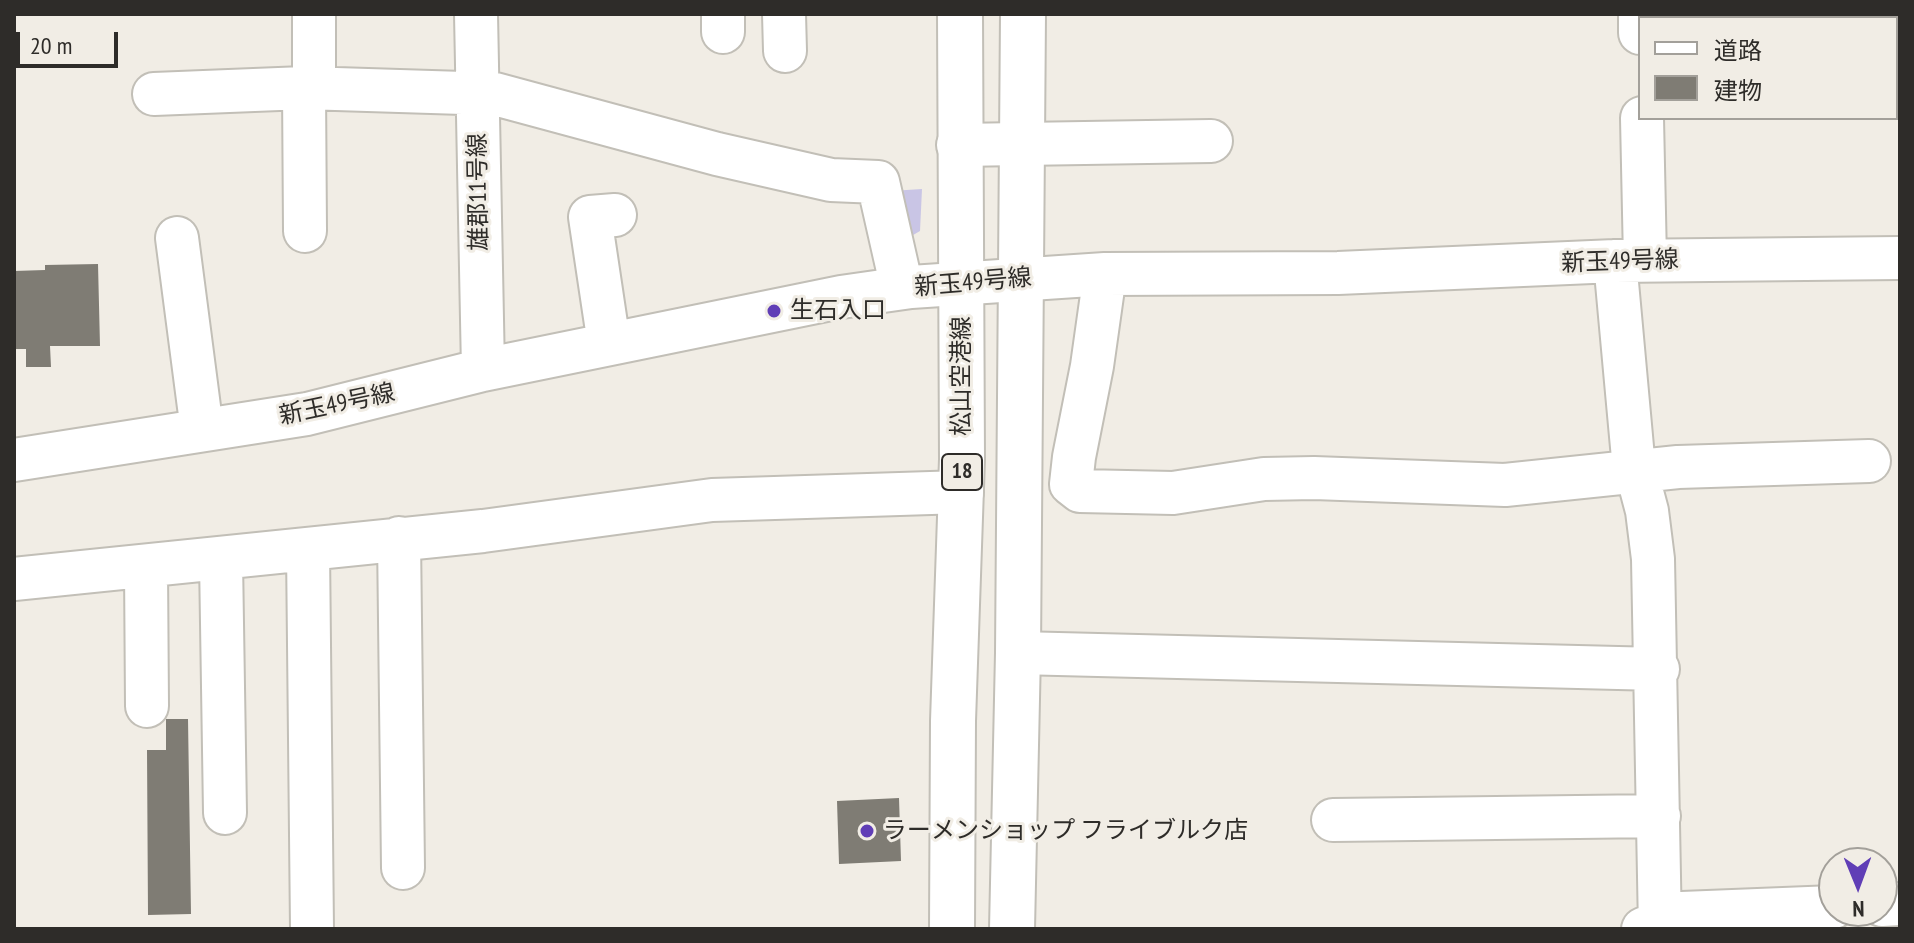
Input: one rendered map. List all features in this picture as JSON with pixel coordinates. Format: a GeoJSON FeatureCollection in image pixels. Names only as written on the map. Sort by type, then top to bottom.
{"type":"FeatureCollection","features":[{"type":"Feature","properties":{"kind":"main road","name":"松山空港線"},"geometry":{"type":"LineString","coordinates":[[952,929],[953,721],[962,492],[962,282],[958,145],[960,14]]}},
{"type":"Feature","properties":{"kind":"main road"},"geometry":{"type":"LineString","coordinates":[[1012,929],[1018,653],[1023,14]]}},
{"type":"Feature","properties":{"kind":"street"},"geometry":{"type":"LineString","coordinates":[[305,231],[314,14]]}},
{"type":"Feature","properties":{"kind":"street","name":"雄郡11号線"},"geometry":{"type":"LineString","coordinates":[[476,14],[483,370]]}},
{"type":"Feature","properties":{"kind":"street"},"geometry":{"type":"LineString","coordinates":[[154,94],[309,89],[495,94],[717,154],[831,180],[878,182],[902,288]]}},
{"type":"Feature","properties":{"kind":"street"},"geometry":{"type":"LineString","coordinates":[[1642,120],[1630,260],[1636,473],[1647,511],[1653,559],[1658,669],[1659,816],[1654,926],[1682,913],[1818,908]]}},
{"type":"Feature","properties":{"kind":"street"},"geometry":{"type":"LineString","coordinates":[[958,145],[1211,141]]}},
{"type":"Feature","properties":{"kind":"street"},"geometry":{"type":"LineString","coordinates":[[609,344],[590,217],[615,215]]}},
{"type":"Feature","properties":{"kind":"street"},"geometry":{"type":"LineString","coordinates":[[177,238],[202,430]]}},
{"type":"Feature","properties":{"kind":"street","name":"新玉49号線"},"geometry":{"type":"LineString","coordinates":[[14,460],[307,414],[483,370],[841,297],[902,288],[1105,274],[1338,273],[1630,260],[1900,258]]}},
{"type":"Feature","properties":{"kind":"street"},"geometry":{"type":"LineString","coordinates":[[1105,274],[1092,366],[1074,457],[1071,484],[1080,491],[1173,493],[1264,479],[1314,478],[1505,485],[1678,467],[1869,461]]}},
{"type":"Feature","properties":{"kind":"street"},"geometry":{"type":"LineString","coordinates":[[1020,460],[1074,457]]}},
{"type":"Feature","properties":{"kind":"street"},"geometry":{"type":"LineString","coordinates":[[14,579],[483,531],[712,500],[962,492]]}},
{"type":"Feature","properties":{"kind":"street"},"geometry":{"type":"LineString","coordinates":[[399,538],[403,868]]}},
{"type":"Feature","properties":{"kind":"street"},"geometry":{"type":"LineString","coordinates":[[308,549],[312,929]]}},
{"type":"Feature","properties":{"kind":"street"},"geometry":{"type":"LineString","coordinates":[[221,560],[225,813]]}},
{"type":"Feature","properties":{"kind":"street"},"geometry":{"type":"LineString","coordinates":[[146,567],[147,706]]}},
{"type":"Feature","properties":{"kind":"street"},"geometry":{"type":"LineString","coordinates":[[1018,653],[1658,669]]}},
{"type":"Feature","properties":{"kind":"street"},"geometry":{"type":"LineString","coordinates":[[1333,820],[1659,816]]}},
{"type":"Feature","properties":{"kind":"shaded area"},"geometry":{"type":"Polygon","coordinates":[[[922,189],[920,231],[908,238],[891,191],[922,189]]]}},
{"type":"Feature","properties":{"kind":"building"},"geometry":{"type":"Polygon","coordinates":[[[98,264],[100,346],[50,346],[51,367],[26,367],[26,349],[14,349],[14,271],[45,270],[45,265],[98,264]]]}},
{"type":"Feature","properties":{"kind":"building"},"geometry":{"type":"Polygon","coordinates":[[[166,719],[188,719],[191,914],[148,915],[147,750],[166,750],[166,719]]]}},
{"type":"Feature","properties":{"kind":"building"},"geometry":{"type":"Polygon","coordinates":[[[899,798],[901,861],[839,864],[837,801],[899,798]]]}},
{"type":"Feature","properties":{"kind":"place","name":"生石入口"},"geometry":{"type":"Point","coordinates":[774,311]}},
{"type":"Feature","properties":{"kind":"place","name":"ラーメンショップ フライブルク店"},"geometry":{"type":"Point","coordinates":[867,831]}}]}
